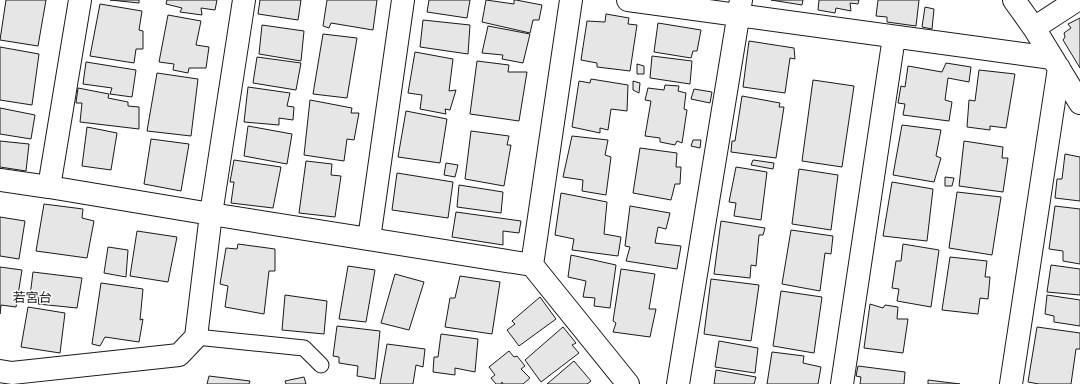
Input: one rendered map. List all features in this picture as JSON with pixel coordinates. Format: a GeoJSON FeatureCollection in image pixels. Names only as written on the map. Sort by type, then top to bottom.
{"type":"FeatureCollection","features":[{"type":"Feature","properties":{"kind":"street"},"geometry":{"type":"LineString","coordinates":[[49,187],[80,0]]}},
{"type":"Feature","properties":{"kind":"street"},"geometry":{"type":"LineString","coordinates":[[9,376],[179,355],[196,337],[211,214],[244,0]]}},
{"type":"Feature","properties":{"kind":"street"},"geometry":{"type":"LineString","coordinates":[[369,239],[403,0]]}},
{"type":"Feature","properties":{"kind":"street"},"geometry":{"type":"LineString","coordinates":[[532,265],[570,0]]}},
{"type":"Feature","properties":{"kind":"street"},"geometry":{"type":"LineString","coordinates":[[628,0],[739,8],[894,37],[1056,63]]}},
{"type":"Feature","properties":{"kind":"street"},"geometry":{"type":"LineString","coordinates":[[1014,0],[1034,28],[1080,103]]}},
{"type":"Feature","properties":{"kind":"street"},"geometry":{"type":"LineString","coordinates":[[1034,28],[1077,0]]}},
{"type":"Feature","properties":{"kind":"street"},"geometry":{"type":"LineString","coordinates":[[678,384],[739,8]]}},
{"type":"Feature","properties":{"kind":"street"},"geometry":{"type":"LineString","coordinates":[[842,384],[894,37]]}},
{"type":"Feature","properties":{"kind":"street"},"geometry":{"type":"LineString","coordinates":[[1011,384],[1056,63]]}},
{"type":"Feature","properties":{"kind":"street"},"geometry":{"type":"LineString","coordinates":[[0,180],[532,265],[628,384]]}},
{"type":"Feature","properties":{"kind":"lane"},"geometry":{"type":"LineString","coordinates":[[196,337],[304,348],[321,365]]}},
{"type":"Feature","properties":{"kind":"building"},"geometry":{"type":"Polygon","coordinates":[[[6,0],[46,0],[38,46],[0,40],[6,0]]]}},
{"type":"Feature","properties":{"kind":"building"},"geometry":{"type":"Polygon","coordinates":[[[110,0],[139,0],[139,3],[110,0]]]}},
{"type":"Feature","properties":{"kind":"building"},"geometry":{"type":"Polygon","coordinates":[[[167,0],[217,0],[215,10],[201,8],[202,15],[180,12],[182,8],[166,4],[167,0]]]}},
{"type":"Feature","properties":{"kind":"building"},"geometry":{"type":"Polygon","coordinates":[[[260,0],[301,0],[298,20],[258,14],[260,0]]]}},
{"type":"Feature","properties":{"kind":"building"},"geometry":{"type":"Polygon","coordinates":[[[327,0],[377,0],[373,30],[331,23],[329,28],[323,26],[327,0]]]}},
{"type":"Feature","properties":{"kind":"building"},"geometry":{"type":"Polygon","coordinates":[[[429,0],[470,0],[467,18],[427,12],[429,0]]]}},
{"type":"Feature","properties":{"kind":"building"},"geometry":{"type":"Polygon","coordinates":[[[486,0],[514,4],[514,0],[516,0],[542,5],[539,20],[533,20],[530,33],[482,22],[486,0]]]}},
{"type":"Feature","properties":{"kind":"building"},"geometry":{"type":"Polygon","coordinates":[[[771,0],[803,0],[802,5],[771,0]]]}},
{"type":"Feature","properties":{"kind":"building"},"geometry":{"type":"Polygon","coordinates":[[[819,0],[859,0],[858,4],[850,3],[851,11],[836,8],[835,13],[818,10],[819,0]]]}},
{"type":"Feature","properties":{"kind":"building"},"geometry":{"type":"Polygon","coordinates":[[[878,0],[919,0],[916,26],[887,22],[887,17],[876,16],[878,0]]]}},
{"type":"Feature","properties":{"kind":"building"},"geometry":{"type":"Polygon","coordinates":[[[100,4],[142,11],[139,30],[143,31],[143,49],[136,49],[134,63],[90,56],[100,4]]]}},
{"type":"Feature","properties":{"kind":"building"},"geometry":{"type":"Polygon","coordinates":[[[925,7],[934,9],[932,29],[922,27],[925,7]]]}},
{"type":"Feature","properties":{"kind":"building"},"geometry":{"type":"Polygon","coordinates":[[[606,14],[629,18],[628,24],[637,25],[630,71],[597,67],[597,63],[581,60],[587,21],[605,22],[606,14]]]}},
{"type":"Feature","properties":{"kind":"building"},"geometry":{"type":"Polygon","coordinates":[[[168,15],[201,21],[196,45],[209,47],[206,68],[189,68],[188,73],[173,70],[174,64],[159,62],[168,15]]]}},
{"type":"Feature","properties":{"kind":"building"},"geometry":{"type":"Polygon","coordinates":[[[1080,18],[1080,68],[1063,40],[1065,37],[1064,33],[1071,28],[1068,24],[1080,18]]]}},
{"type":"Feature","properties":{"kind":"building"},"geometry":{"type":"Polygon","coordinates":[[[423,20],[470,25],[468,54],[420,47],[423,20]]]}},
{"type":"Feature","properties":{"kind":"building"},"geometry":{"type":"Polygon","coordinates":[[[658,23],[701,30],[697,51],[693,51],[691,58],[654,52],[658,23]]]}},
{"type":"Feature","properties":{"kind":"building"},"geometry":{"type":"Polygon","coordinates":[[[262,25],[304,31],[301,61],[259,54],[262,25]]]}},
{"type":"Feature","properties":{"kind":"building"},"geometry":{"type":"Polygon","coordinates":[[[488,26],[530,34],[523,63],[502,59],[503,55],[482,53],[488,26]]]}},
{"type":"Feature","properties":{"kind":"building"},"geometry":{"type":"Polygon","coordinates":[[[323,34],[357,38],[347,98],[313,94],[323,34]]]}},
{"type":"Feature","properties":{"kind":"building"},"geometry":{"type":"Polygon","coordinates":[[[749,41],[794,48],[795,59],[790,58],[785,93],[743,87],[749,41]]]}},
{"type":"Feature","properties":{"kind":"building"},"geometry":{"type":"Polygon","coordinates":[[[0,47],[39,54],[32,105],[0,100],[0,47]]]}},
{"type":"Feature","properties":{"kind":"building"},"geometry":{"type":"Polygon","coordinates":[[[415,52],[453,59],[449,91],[456,90],[450,110],[445,109],[446,114],[420,109],[422,95],[408,93],[415,52]]]}},
{"type":"Feature","properties":{"kind":"building"},"geometry":{"type":"Polygon","coordinates":[[[652,56],[692,61],[690,84],[650,78],[652,56]]]}},
{"type":"Feature","properties":{"kind":"building"},"geometry":{"type":"Polygon","coordinates":[[[257,57],[301,63],[296,90],[253,83],[257,57]]]}},
{"type":"Feature","properties":{"kind":"building"},"geometry":{"type":"Polygon","coordinates":[[[477,61],[509,65],[508,72],[527,72],[519,121],[470,114],[477,61]]]}},
{"type":"Feature","properties":{"kind":"building"},"geometry":{"type":"Polygon","coordinates":[[[86,62],[136,70],[132,97],[110,94],[112,88],[83,84],[86,62]]]}},
{"type":"Feature","properties":{"kind":"building"},"geometry":{"type":"Polygon","coordinates":[[[946,63],[971,67],[969,82],[948,78],[945,100],[952,102],[949,121],[903,115],[905,104],[898,103],[901,86],[905,87],[908,66],[942,72],[946,63]]]}},
{"type":"Feature","properties":{"kind":"building"},"geometry":{"type":"Polygon","coordinates":[[[637,64],[644,66],[644,74],[637,74],[637,64]]]}},
{"type":"Feature","properties":{"kind":"building"},"geometry":{"type":"Polygon","coordinates":[[[979,70],[1015,74],[1006,128],[990,126],[990,130],[967,127],[969,100],[975,101],[979,70]]]}},
{"type":"Feature","properties":{"kind":"building"},"geometry":{"type":"Polygon","coordinates":[[[157,73],[198,79],[191,136],[147,131],[157,73]]]}},
{"type":"Feature","properties":{"kind":"building"},"geometry":{"type":"Polygon","coordinates":[[[591,79],[628,85],[627,111],[611,109],[608,130],[600,128],[600,133],[572,127],[579,81],[590,83],[591,79]]]}},
{"type":"Feature","properties":{"kind":"building"},"geometry":{"type":"Polygon","coordinates":[[[813,80],[854,86],[842,167],[802,161],[813,80]]]}},
{"type":"Feature","properties":{"kind":"building"},"geometry":{"type":"Polygon","coordinates":[[[633,81],[640,83],[639,93],[633,90],[633,81]]]}},
{"type":"Feature","properties":{"kind":"building"},"geometry":{"type":"Polygon","coordinates":[[[665,85],[679,86],[678,91],[686,93],[684,109],[687,110],[682,143],[677,141],[675,145],[660,142],[660,138],[645,136],[651,101],[645,100],[648,88],[664,90],[665,85]]]}},
{"type":"Feature","properties":{"kind":"building"},"geometry":{"type":"Polygon","coordinates":[[[248,87],[290,93],[287,106],[294,107],[293,120],[279,118],[279,125],[244,122],[248,87]]]}},
{"type":"Feature","properties":{"kind":"building"},"geometry":{"type":"Polygon","coordinates":[[[78,88],[109,94],[108,98],[128,102],[128,106],[139,107],[139,129],[80,122],[82,103],[76,103],[78,88]]]}},
{"type":"Feature","properties":{"kind":"building"},"geometry":{"type":"Polygon","coordinates":[[[694,89],[712,92],[710,103],[691,99],[694,89]]]}},
{"type":"Feature","properties":{"kind":"building"},"geometry":{"type":"Polygon","coordinates":[[[742,96],[780,103],[779,107],[784,107],[776,158],[731,152],[732,141],[735,141],[742,96]]]}},
{"type":"Feature","properties":{"kind":"building"},"geometry":{"type":"Polygon","coordinates":[[[310,100],[352,108],[351,113],[359,113],[354,140],[347,139],[344,161],[304,155],[310,100]]]}},
{"type":"Feature","properties":{"kind":"building"},"geometry":{"type":"Polygon","coordinates":[[[0,108],[35,115],[31,139],[0,134],[0,108]]]}},
{"type":"Feature","properties":{"kind":"building"},"geometry":{"type":"Polygon","coordinates":[[[406,111],[447,119],[440,163],[398,157],[406,111]]]}},
{"type":"Feature","properties":{"kind":"building"},"geometry":{"type":"Polygon","coordinates":[[[902,125],[941,130],[936,156],[941,158],[934,182],[893,175],[902,125]]]}},
{"type":"Feature","properties":{"kind":"building"},"geometry":{"type":"Polygon","coordinates":[[[248,126],[292,134],[287,164],[244,156],[248,126]]]}},
{"type":"Feature","properties":{"kind":"building"},"geometry":{"type":"Polygon","coordinates":[[[87,127],[117,133],[111,170],[82,166],[87,127]]]}},
{"type":"Feature","properties":{"kind":"building"},"geometry":{"type":"Polygon","coordinates":[[[471,131],[509,136],[507,145],[511,145],[504,186],[465,179],[471,131]]]}},
{"type":"Feature","properties":{"kind":"building"},"geometry":{"type":"Polygon","coordinates":[[[572,136],[608,140],[605,155],[611,157],[606,195],[582,191],[583,180],[563,177],[572,136]]]}},
{"type":"Feature","properties":{"kind":"building"},"geometry":{"type":"Polygon","coordinates":[[[151,139],[189,144],[181,191],[144,184],[151,139]]]}},
{"type":"Feature","properties":{"kind":"building"},"geometry":{"type":"Polygon","coordinates":[[[693,140],[701,140],[700,148],[691,146],[693,140]]]}},
{"type":"Feature","properties":{"kind":"building"},"geometry":{"type":"Polygon","coordinates":[[[0,141],[29,144],[26,171],[0,167],[0,141]]]}},
{"type":"Feature","properties":{"kind":"building"},"geometry":{"type":"Polygon","coordinates":[[[964,141],[1003,147],[1002,158],[1008,158],[1003,192],[959,186],[964,141]]]}},
{"type":"Feature","properties":{"kind":"building"},"geometry":{"type":"Polygon","coordinates":[[[640,148],[677,153],[676,167],[681,167],[680,184],[675,184],[671,200],[633,193],[640,148]]]}},
{"type":"Feature","properties":{"kind":"building"},"geometry":{"type":"Polygon","coordinates":[[[1065,154],[1080,157],[1080,201],[1055,198],[1057,179],[1062,179],[1065,154]]]}},
{"type":"Feature","properties":{"kind":"building"},"geometry":{"type":"Polygon","coordinates":[[[234,160],[281,167],[273,208],[231,203],[234,182],[230,182],[234,160]]]}},
{"type":"Feature","properties":{"kind":"building"},"geometry":{"type":"Polygon","coordinates":[[[753,160],[774,163],[773,169],[751,165],[753,160]]]}},
{"type":"Feature","properties":{"kind":"building"},"geometry":{"type":"Polygon","coordinates":[[[306,161],[332,164],[331,175],[341,176],[335,217],[299,213],[306,161]]]}},
{"type":"Feature","properties":{"kind":"building"},"geometry":{"type":"Polygon","coordinates":[[[446,163],[458,165],[455,177],[444,175],[446,163]]]}},
{"type":"Feature","properties":{"kind":"building"},"geometry":{"type":"Polygon","coordinates":[[[736,167],[767,172],[761,220],[734,216],[736,203],[729,202],[736,167]]]}},
{"type":"Feature","properties":{"kind":"building"},"geometry":{"type":"Polygon","coordinates":[[[799,169],[838,175],[831,230],[792,224],[799,169]]]}},
{"type":"Feature","properties":{"kind":"building"},"geometry":{"type":"Polygon","coordinates":[[[397,173],[453,182],[448,218],[392,210],[397,173]]]}},
{"type":"Feature","properties":{"kind":"building"},"geometry":{"type":"Polygon","coordinates":[[[945,177],[954,178],[952,186],[945,186],[945,177]]]}},
{"type":"Feature","properties":{"kind":"building"},"geometry":{"type":"Polygon","coordinates":[[[892,182],[933,189],[927,241],[883,236],[892,182]]]}},
{"type":"Feature","properties":{"kind":"building"},"geometry":{"type":"Polygon","coordinates":[[[459,185],[503,192],[501,213],[457,207],[459,185]]]}},
{"type":"Feature","properties":{"kind":"building"},"geometry":{"type":"Polygon","coordinates":[[[957,192],[1001,197],[992,255],[949,248],[957,192]]]}},
{"type":"Feature","properties":{"kind":"building"},"geometry":{"type":"Polygon","coordinates":[[[561,193],[607,202],[604,234],[621,237],[618,256],[572,250],[574,239],[555,235],[561,193]]]}},
{"type":"Feature","properties":{"kind":"building"},"geometry":{"type":"Polygon","coordinates":[[[44,204],[83,209],[82,218],[94,221],[87,258],[36,251],[44,204]]]}},
{"type":"Feature","properties":{"kind":"building"},"geometry":{"type":"Polygon","coordinates":[[[630,206],[670,213],[666,229],[658,227],[655,243],[681,246],[677,269],[626,261],[630,247],[625,246],[630,206]]]}},
{"type":"Feature","properties":{"kind":"building"},"geometry":{"type":"Polygon","coordinates":[[[1055,206],[1080,209],[1080,264],[1063,261],[1063,251],[1049,249],[1055,206]]]}},
{"type":"Feature","properties":{"kind":"building"},"geometry":{"type":"Polygon","coordinates":[[[456,212],[521,221],[519,233],[503,231],[503,245],[452,237],[456,212]]]}},
{"type":"Feature","properties":{"kind":"building"},"geometry":{"type":"Polygon","coordinates":[[[0,217],[25,221],[19,259],[0,256],[0,217]]]}},
{"type":"Feature","properties":{"kind":"building"},"geometry":{"type":"Polygon","coordinates":[[[721,221],[765,228],[763,235],[759,235],[756,266],[751,265],[750,278],[714,274],[721,221]]]}},
{"type":"Feature","properties":{"kind":"building"},"geometry":{"type":"Polygon","coordinates":[[[791,230],[833,236],[831,254],[825,253],[820,291],[782,284],[791,230]]]}},
{"type":"Feature","properties":{"kind":"building"},"geometry":{"type":"Polygon","coordinates":[[[137,231],[177,237],[168,282],[130,276],[137,231]]]}},
{"type":"Feature","properties":{"kind":"building"},"geometry":{"type":"Polygon","coordinates":[[[238,244],[275,249],[275,271],[269,271],[264,314],[225,307],[228,286],[220,284],[226,248],[237,249],[238,244]]]}},
{"type":"Feature","properties":{"kind":"building"},"geometry":{"type":"Polygon","coordinates":[[[903,244],[939,250],[931,307],[897,301],[899,289],[892,288],[896,261],[901,261],[903,244]]]}},
{"type":"Feature","properties":{"kind":"building"},"geometry":{"type":"Polygon","coordinates":[[[108,247],[128,250],[126,277],[104,273],[108,247]]]}},
{"type":"Feature","properties":{"kind":"building"},"geometry":{"type":"Polygon","coordinates":[[[571,255],[616,265],[610,308],[594,306],[595,298],[583,297],[586,281],[568,277],[571,255]]]}},
{"type":"Feature","properties":{"kind":"building"},"geometry":{"type":"Polygon","coordinates":[[[950,257],[987,261],[985,277],[990,277],[988,299],[980,298],[978,314],[942,310],[950,257]]]}},
{"type":"Feature","properties":{"kind":"building"},"geometry":{"type":"Polygon","coordinates":[[[1051,265],[1080,269],[1080,295],[1047,292],[1051,265]]]}},
{"type":"Feature","properties":{"kind":"building"},"geometry":{"type":"Polygon","coordinates":[[[348,266],[375,270],[366,322],[339,319],[348,266]]]}},
{"type":"Feature","properties":{"kind":"building"},"geometry":{"type":"Polygon","coordinates":[[[0,267],[22,270],[16,307],[1,305],[0,314],[0,267]]]}},
{"type":"Feature","properties":{"kind":"building"},"geometry":{"type":"Polygon","coordinates":[[[621,269],[655,274],[649,309],[656,309],[650,337],[613,332],[616,323],[613,321],[621,269]]]}},
{"type":"Feature","properties":{"kind":"building"},"geometry":{"type":"Polygon","coordinates":[[[33,272],[82,278],[77,308],[38,304],[39,297],[30,296],[33,272]]]}},
{"type":"Feature","properties":{"kind":"building"},"geometry":{"type":"Polygon","coordinates":[[[395,274],[424,282],[409,330],[381,323],[395,274]]]}},
{"type":"Feature","properties":{"kind":"building"},"geometry":{"type":"Polygon","coordinates":[[[460,276],[500,282],[492,334],[445,327],[450,298],[455,298],[460,276]]]}},
{"type":"Feature","properties":{"kind":"building"},"geometry":{"type":"Polygon","coordinates":[[[711,279],[759,285],[751,341],[704,334],[711,279]]]}},
{"type":"Feature","properties":{"kind":"building"},"geometry":{"type":"Polygon","coordinates":[[[101,283],[143,289],[140,320],[143,319],[139,342],[105,337],[100,346],[92,344],[101,283]]]}},
{"type":"Feature","properties":{"kind":"building"},"geometry":{"type":"Polygon","coordinates":[[[781,291],[822,297],[814,353],[773,346],[781,291]]]}},
{"type":"Feature","properties":{"kind":"building"},"geometry":{"type":"Polygon","coordinates":[[[285,295],[327,301],[324,334],[282,330],[285,295]]]}},
{"type":"Feature","properties":{"kind":"building"},"geometry":{"type":"Polygon","coordinates":[[[1047,295],[1080,300],[1080,326],[1054,322],[1054,316],[1045,314],[1047,295]]]}},
{"type":"Feature","properties":{"kind":"building"},"geometry":{"type":"Polygon","coordinates":[[[540,297],[556,319],[519,346],[507,330],[515,324],[512,321],[540,297]]]}},
{"type":"Feature","properties":{"kind":"building"},"geometry":{"type":"Polygon","coordinates":[[[870,304],[883,308],[885,305],[898,307],[897,319],[908,319],[903,353],[864,348],[870,304]]]}},
{"type":"Feature","properties":{"kind":"building"},"geometry":{"type":"Polygon","coordinates":[[[28,307],[65,313],[60,353],[21,347],[28,307]]]}},
{"type":"Feature","properties":{"kind":"building"},"geometry":{"type":"Polygon","coordinates":[[[337,326],[380,331],[375,379],[357,376],[358,366],[339,363],[339,357],[333,356],[337,326]]]}},
{"type":"Feature","properties":{"kind":"building"},"geometry":{"type":"Polygon","coordinates":[[[563,327],[576,343],[572,345],[579,353],[541,382],[525,360],[563,327]]]}},
{"type":"Feature","properties":{"kind":"building"},"geometry":{"type":"Polygon","coordinates":[[[1037,327],[1080,333],[1080,349],[1076,349],[1071,384],[1039,384],[1028,382],[1037,327]]]}},
{"type":"Feature","properties":{"kind":"building"},"geometry":{"type":"Polygon","coordinates":[[[441,334],[478,339],[475,372],[455,368],[455,375],[433,372],[434,357],[438,357],[441,334]]]}},
{"type":"Feature","properties":{"kind":"building"},"geometry":{"type":"Polygon","coordinates":[[[719,341],[758,348],[755,373],[715,367],[719,341]]]}},
{"type":"Feature","properties":{"kind":"building"},"geometry":{"type":"Polygon","coordinates":[[[387,344],[425,349],[423,367],[416,365],[413,384],[380,384],[387,344]]]}},
{"type":"Feature","properties":{"kind":"building"},"geometry":{"type":"Polygon","coordinates":[[[509,351],[514,357],[517,356],[525,366],[521,369],[530,378],[523,384],[503,384],[502,382],[501,384],[496,384],[491,378],[495,375],[489,367],[509,351]]]}},
{"type":"Feature","properties":{"kind":"building"},"geometry":{"type":"Polygon","coordinates":[[[772,352],[804,356],[803,363],[821,367],[818,384],[767,384],[772,352]]]}},
{"type":"Feature","properties":{"kind":"building"},"geometry":{"type":"Polygon","coordinates":[[[574,361],[591,381],[587,384],[547,384],[574,361]]]}},
{"type":"Feature","properties":{"kind":"building"},"geometry":{"type":"Polygon","coordinates":[[[858,366],[905,372],[904,384],[860,384],[861,377],[856,376],[858,366]]]}},
{"type":"Feature","properties":{"kind":"building"},"geometry":{"type":"Polygon","coordinates":[[[716,370],[756,377],[754,384],[714,384],[716,370]]]}},
{"type":"Feature","properties":{"kind":"building"},"geometry":{"type":"Polygon","coordinates":[[[209,376],[250,381],[249,384],[207,384],[209,376]]]}},
{"type":"Feature","properties":{"kind":"building"},"geometry":{"type":"Polygon","coordinates":[[[304,377],[306,384],[286,384],[285,381],[304,377]]]}},
{"type":"Feature","properties":{"kind":"building"},"geometry":{"type":"Polygon","coordinates":[[[928,380],[960,384],[928,384],[928,380]]]}},
{"type":"Feature","properties":{"kind":"district","name":"若宮台"},"geometry":{"type":"Point","coordinates":[32,297]}}]}
